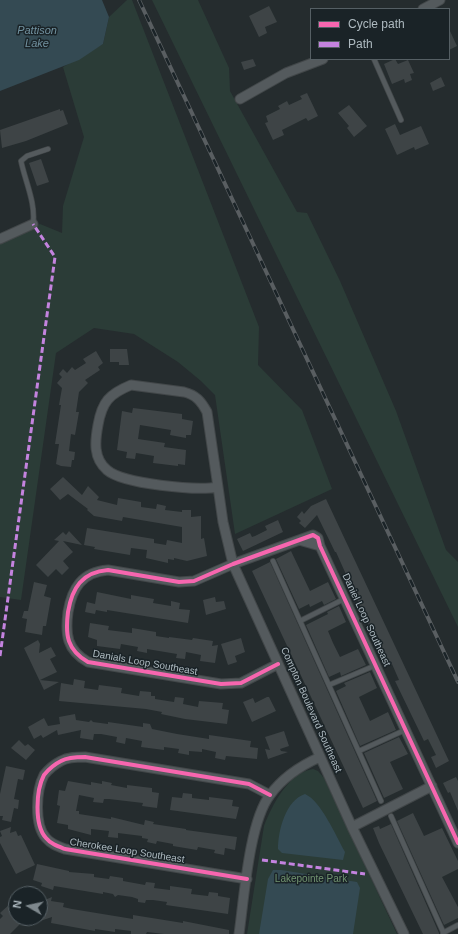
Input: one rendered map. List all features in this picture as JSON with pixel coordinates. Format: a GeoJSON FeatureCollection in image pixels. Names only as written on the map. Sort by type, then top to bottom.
{"type":"FeatureCollection","features":[{"type":"Feature","properties":{"kind":"street"},"geometry":{"type":"LineString","coordinates":[[425,8],[440,0]]}},
{"type":"Feature","properties":{"kind":"street"},"geometry":{"type":"LineString","coordinates":[[240,99],[286,73],[320,60]]}},
{"type":"Feature","properties":{"kind":"street"},"geometry":{"type":"LineString","coordinates":[[0,239],[33,224]]}},
{"type":"Feature","properties":{"kind":"street"},"geometry":{"type":"LineString","coordinates":[[131,385],[184,392],[192,394],[201,401],[207,412],[218,487],[204,490],[133,481],[107,470],[96,453],[95,442],[101,410],[112,394],[131,385]]}},
{"type":"Feature","properties":{"kind":"street","name":"Compton Boulevard Southeast"},"geometry":{"type":"LineString","coordinates":[[218,487],[223,522],[233,564],[352,827],[404,934]]}},
{"type":"Feature","properties":{"kind":"street","name":"Daniel Loop Southeast"},"geometry":{"type":"LineString","coordinates":[[233,564],[313,535],[318,538],[320,546],[374,666],[406,730],[458,842]]}},
{"type":"Feature","properties":{"kind":"street","name":"Danials Loop Southeast"},"geometry":{"type":"LineString","coordinates":[[233,564],[194,581],[179,582],[108,570],[99,571],[79,583],[73,591],[70,599],[66,627],[67,637],[76,652],[88,662],[221,684],[241,683],[278,664]]}},
{"type":"Feature","properties":{"kind":"street","name":"Cherokee Loop Southeast"},"geometry":{"type":"LineString","coordinates":[[247,879],[64,849],[54,845],[45,837],[40,828],[37,808],[42,780],[45,774],[61,761],[72,757],[85,757],[249,784],[270,795]]}},
{"type":"Feature","properties":{"kind":"street"},"geometry":{"type":"LineString","coordinates":[[239,934],[255,829],[270,795],[292,771],[320,757]]}},
{"type":"Feature","properties":{"kind":"street"},"geometry":{"type":"LineString","coordinates":[[352,827],[432,786]]}},
{"type":"Feature","properties":{"kind":"lane"},"geometry":{"type":"LineString","coordinates":[[374,60],[401,120]]}},
{"type":"Feature","properties":{"kind":"lane"},"geometry":{"type":"LineString","coordinates":[[33,224],[34,217],[32,201],[21,161],[27,156],[48,149]]}},
{"type":"Feature","properties":{"kind":"lane"},"geometry":{"type":"LineString","coordinates":[[273,561],[381,801]]}},
{"type":"Feature","properties":{"kind":"lane"},"geometry":{"type":"LineString","coordinates":[[300,621],[344,599]]}},
{"type":"Feature","properties":{"kind":"lane"},"geometry":{"type":"LineString","coordinates":[[329,685],[374,666]]}},
{"type":"Feature","properties":{"kind":"lane"},"geometry":{"type":"LineString","coordinates":[[359,752],[406,730]]}},
{"type":"Feature","properties":{"kind":"lane"},"geometry":{"type":"LineString","coordinates":[[391,816],[444,933],[458,925]]}},
{"type":"Feature","properties":{"kind":"green space"},"geometry":{"type":"Polygon","coordinates":[[[127,0],[132,0],[259,327],[258,365],[302,410],[332,489],[235,534],[215,395],[178,362],[134,334],[94,328],[56,353],[21,600],[0,597],[0,242],[40,224],[62,233],[63,206],[84,137],[63,67],[103,44],[109,17],[127,0]]]}},
{"type":"Feature","properties":{"kind":"green space"},"geometry":{"type":"Polygon","coordinates":[[[152,0],[198,0],[229,68],[230,91],[297,212],[307,213],[340,281],[396,411],[446,550],[458,562],[458,627],[152,0]]]}},
{"type":"Feature","properties":{"kind":"green space","name":"Lakepointe Park"},"geometry":{"type":"Polygon","coordinates":[[[313,769],[318,771],[324,778],[397,934],[247,934],[264,826],[282,791],[296,776],[304,771],[313,769]]]}},
{"type":"Feature","properties":{"kind":"water","name":"Pattison Lake"},"geometry":{"type":"Polygon","coordinates":[[[0,0],[102,0],[109,17],[103,44],[79,60],[0,91],[0,0]]]}},
{"type":"Feature","properties":{"kind":"water"},"geometry":{"type":"Polygon","coordinates":[[[305,794],[317,804],[328,820],[345,852],[343,860],[282,853],[278,849],[278,841],[284,817],[293,802],[298,797],[305,794]]]}},
{"type":"Feature","properties":{"kind":"water"},"geometry":{"type":"Polygon","coordinates":[[[273,870],[357,882],[360,888],[353,934],[259,934],[268,879],[273,870]]]}},
{"type":"Feature","properties":{"kind":"building"},"geometry":{"type":"Polygon","coordinates":[[[269,6],[277,22],[265,27],[267,33],[259,37],[249,16],[269,6]]]}},
{"type":"Feature","properties":{"kind":"building"},"geometry":{"type":"Polygon","coordinates":[[[450,31],[457,46],[450,50],[450,31]]]}},
{"type":"Feature","properties":{"kind":"building"},"geometry":{"type":"Polygon","coordinates":[[[253,59],[256,66],[244,70],[241,62],[253,59]]]}},
{"type":"Feature","properties":{"kind":"building"},"geometry":{"type":"Polygon","coordinates":[[[393,60],[396,60],[398,64],[408,60],[414,73],[410,74],[412,80],[405,83],[404,79],[392,84],[384,64],[393,60]]]}},
{"type":"Feature","properties":{"kind":"building"},"geometry":{"type":"Polygon","coordinates":[[[441,77],[445,86],[433,91],[430,83],[441,77]]]}},
{"type":"Feature","properties":{"kind":"building"},"geometry":{"type":"Polygon","coordinates":[[[307,93],[318,116],[308,121],[306,118],[282,130],[284,135],[273,140],[265,123],[268,122],[266,116],[280,109],[278,106],[287,101],[289,105],[302,99],[300,96],[307,93]]]}},
{"type":"Feature","properties":{"kind":"building"},"geometry":{"type":"Polygon","coordinates":[[[349,105],[367,126],[354,137],[347,128],[349,126],[338,113],[349,105]]]}},
{"type":"Feature","properties":{"kind":"building"},"geometry":{"type":"Polygon","coordinates":[[[60,109],[60,111],[63,110],[68,124],[26,141],[2,148],[0,130],[60,109]]]}},
{"type":"Feature","properties":{"kind":"building"},"geometry":{"type":"Polygon","coordinates":[[[395,124],[400,135],[421,126],[429,144],[415,150],[414,147],[397,155],[385,129],[395,124]]]}},
{"type":"Feature","properties":{"kind":"building"},"geometry":{"type":"Polygon","coordinates":[[[41,159],[49,182],[37,186],[29,163],[41,159]]]}},
{"type":"Feature","properties":{"kind":"building"},"geometry":{"type":"Polygon","coordinates":[[[110,349],[127,349],[129,365],[119,365],[119,362],[110,362],[110,349]]]}},
{"type":"Feature","properties":{"kind":"building"},"geometry":{"type":"Polygon","coordinates":[[[96,351],[103,363],[98,367],[100,370],[85,380],[88,383],[79,392],[76,412],[79,412],[75,435],[71,434],[69,451],[75,452],[74,460],[72,460],[71,467],[61,466],[56,464],[59,444],[55,444],[62,388],[57,383],[62,377],[59,374],[63,369],[67,373],[72,367],[75,370],[86,363],[83,359],[96,351]]]}},
{"type":"Feature","properties":{"kind":"building"},"geometry":{"type":"Polygon","coordinates":[[[133,408],[182,414],[182,419],[193,421],[191,435],[186,435],[186,438],[170,435],[171,430],[140,425],[138,439],[165,443],[164,447],[186,450],[185,465],[178,464],[178,466],[153,463],[154,456],[136,453],[135,459],[126,458],[127,452],[117,450],[122,411],[132,413],[133,408]]]}},
{"type":"Feature","properties":{"kind":"building"},"geometry":{"type":"Polygon","coordinates":[[[63,477],[82,495],[88,486],[99,497],[97,500],[117,505],[118,498],[141,502],[141,507],[156,509],[157,504],[166,506],[165,510],[182,512],[182,510],[191,510],[191,517],[201,516],[201,539],[204,538],[207,556],[187,561],[174,558],[174,560],[168,559],[168,563],[146,558],[147,550],[131,548],[130,555],[94,549],[95,547],[84,545],[87,528],[154,539],[154,543],[166,545],[167,540],[182,543],[182,527],[123,517],[122,521],[94,516],[87,510],[88,509],[68,494],[60,500],[50,489],[63,477]]]}},
{"type":"Feature","properties":{"kind":"building"},"geometry":{"type":"Polygon","coordinates":[[[326,499],[449,761],[436,768],[431,757],[436,755],[428,739],[424,741],[395,681],[399,680],[392,664],[388,666],[372,628],[370,628],[336,552],[317,515],[305,528],[299,523],[301,521],[297,517],[302,511],[304,514],[311,506],[326,499]]]}},
{"type":"Feature","properties":{"kind":"building"},"geometry":{"type":"Polygon","coordinates":[[[278,520],[283,532],[243,551],[237,539],[250,533],[252,537],[255,536],[267,530],[265,526],[278,520]]]}},
{"type":"Feature","properties":{"kind":"building"},"geometry":{"type":"Polygon","coordinates":[[[69,531],[82,545],[63,541],[73,552],[63,561],[69,568],[62,575],[56,569],[48,577],[36,565],[59,541],[54,540],[63,532],[66,535],[69,531]]]}},
{"type":"Feature","properties":{"kind":"building"},"geometry":{"type":"Polygon","coordinates":[[[291,551],[310,591],[328,582],[336,599],[324,605],[322,601],[310,607],[309,604],[299,609],[276,559],[291,551]]]}},
{"type":"Feature","properties":{"kind":"building"},"geometry":{"type":"Polygon","coordinates":[[[270,562],[377,801],[363,808],[252,571],[270,562]]]}},
{"type":"Feature","properties":{"kind":"building"},"geometry":{"type":"Polygon","coordinates":[[[34,582],[47,585],[44,596],[51,598],[46,626],[43,626],[42,635],[25,632],[27,619],[22,618],[24,611],[28,611],[34,582]]]}},
{"type":"Feature","properties":{"kind":"building"},"geometry":{"type":"Polygon","coordinates":[[[97,592],[131,599],[131,595],[154,599],[153,603],[171,606],[171,601],[180,603],[179,609],[190,610],[188,623],[107,610],[107,612],[96,610],[95,614],[85,612],[87,602],[95,604],[97,592]]]}},
{"type":"Feature","properties":{"kind":"building"},"geometry":{"type":"Polygon","coordinates":[[[215,597],[216,602],[224,601],[226,609],[206,615],[203,600],[215,597]]]}},
{"type":"Feature","properties":{"kind":"building"},"geometry":{"type":"Polygon","coordinates":[[[339,606],[346,622],[328,631],[333,643],[340,657],[358,649],[366,665],[341,676],[340,672],[329,677],[306,625],[328,614],[327,612],[339,606]]]}},
{"type":"Feature","properties":{"kind":"building"},"geometry":{"type":"Polygon","coordinates":[[[90,623],[109,626],[108,630],[132,633],[132,628],[156,632],[156,636],[192,640],[193,638],[213,641],[212,646],[218,645],[215,663],[200,661],[201,655],[186,652],[185,659],[176,658],[177,654],[147,649],[147,653],[137,651],[138,647],[121,644],[120,649],[97,646],[97,640],[88,637],[90,623]]]}},
{"type":"Feature","properties":{"kind":"building"},"geometry":{"type":"Polygon","coordinates":[[[241,638],[245,652],[235,656],[237,662],[228,665],[221,644],[241,638]]]}},
{"type":"Feature","properties":{"kind":"building"},"geometry":{"type":"Polygon","coordinates":[[[38,640],[40,644],[39,653],[51,647],[56,656],[50,659],[57,672],[40,680],[59,682],[44,690],[24,648],[38,640]]]}},
{"type":"Feature","properties":{"kind":"building"},"geometry":{"type":"Polygon","coordinates":[[[370,672],[377,688],[359,697],[370,721],[388,712],[396,730],[360,746],[336,691],[346,686],[344,683],[370,672]]]}},
{"type":"Feature","properties":{"kind":"building"},"geometry":{"type":"Polygon","coordinates":[[[74,679],[85,681],[84,688],[98,690],[99,685],[122,688],[121,693],[139,696],[140,691],[151,692],[151,696],[155,696],[155,699],[174,702],[175,697],[184,698],[183,704],[198,707],[199,701],[223,703],[222,709],[229,710],[227,724],[185,719],[146,709],[59,701],[61,683],[73,685],[74,679]]]}},
{"type":"Feature","properties":{"kind":"building"},"geometry":{"type":"Polygon","coordinates":[[[269,697],[276,711],[252,722],[243,702],[253,698],[255,703],[269,697]]]}},
{"type":"Feature","properties":{"kind":"building"},"geometry":{"type":"Polygon","coordinates":[[[75,714],[76,720],[89,722],[91,720],[93,722],[108,724],[108,722],[143,727],[143,723],[150,724],[152,729],[177,734],[209,739],[209,735],[251,741],[250,747],[258,748],[257,759],[226,756],[225,760],[215,758],[216,752],[202,749],[202,752],[189,751],[189,755],[178,753],[179,749],[164,747],[164,750],[141,747],[142,741],[126,738],[125,744],[116,742],[117,737],[101,734],[94,734],[93,740],[80,738],[81,730],[58,735],[57,730],[43,738],[41,735],[34,739],[28,727],[44,718],[48,726],[60,724],[59,717],[75,714]]]}},
{"type":"Feature","properties":{"kind":"building"},"geometry":{"type":"Polygon","coordinates":[[[284,731],[289,746],[280,749],[281,751],[288,752],[268,759],[265,749],[270,750],[265,737],[284,731]]]}},
{"type":"Feature","properties":{"kind":"building"},"geometry":{"type":"Polygon","coordinates":[[[399,737],[408,754],[390,762],[403,789],[384,798],[364,753],[399,737]]]}},
{"type":"Feature","properties":{"kind":"building"},"geometry":{"type":"Polygon","coordinates":[[[19,740],[25,746],[28,744],[35,750],[26,760],[11,748],[19,740]]]}},
{"type":"Feature","properties":{"kind":"building"},"geometry":{"type":"Polygon","coordinates":[[[6,766],[25,770],[23,780],[18,779],[14,799],[19,800],[18,809],[14,808],[11,822],[2,820],[3,816],[0,816],[0,794],[6,766]]]}},
{"type":"Feature","properties":{"kind":"building"},"geometry":{"type":"Polygon","coordinates":[[[456,777],[458,781],[458,811],[450,792],[448,793],[443,783],[456,777]]]}},
{"type":"Feature","properties":{"kind":"building"},"geometry":{"type":"Polygon","coordinates":[[[68,781],[91,785],[91,782],[102,784],[102,781],[112,783],[111,785],[127,788],[127,785],[152,788],[152,792],[159,793],[157,808],[142,806],[143,803],[109,799],[104,799],[103,803],[93,802],[94,798],[79,795],[76,811],[79,811],[79,814],[111,819],[111,817],[144,825],[145,820],[154,822],[153,824],[237,837],[235,850],[225,848],[224,855],[214,853],[215,850],[198,847],[197,850],[173,846],[173,844],[157,841],[156,844],[147,842],[148,839],[142,838],[142,836],[118,833],[118,838],[108,837],[109,831],[91,829],[91,835],[68,829],[68,825],[57,823],[60,806],[57,805],[59,790],[65,791],[68,781]]]}},
{"type":"Feature","properties":{"kind":"building"},"geometry":{"type":"Polygon","coordinates":[[[183,793],[192,794],[192,798],[209,800],[209,797],[233,800],[232,806],[239,807],[236,819],[170,810],[172,797],[182,798],[183,793]]]}},
{"type":"Feature","properties":{"kind":"building"},"geometry":{"type":"Polygon","coordinates":[[[413,813],[424,836],[442,828],[458,861],[458,869],[442,877],[458,907],[458,918],[444,925],[397,821],[413,813]]]}},
{"type":"Feature","properties":{"kind":"building"},"geometry":{"type":"Polygon","coordinates":[[[391,824],[439,934],[423,934],[379,843],[373,828],[379,826],[380,829],[391,824]]]}},
{"type":"Feature","properties":{"kind":"building"},"geometry":{"type":"Polygon","coordinates":[[[11,827],[10,833],[16,831],[18,836],[21,835],[35,865],[16,874],[0,843],[0,837],[2,836],[0,831],[11,827]]]}},
{"type":"Feature","properties":{"kind":"building"},"geometry":{"type":"Polygon","coordinates":[[[37,864],[69,872],[94,874],[94,877],[109,879],[110,876],[123,878],[123,881],[145,885],[146,882],[155,883],[154,888],[170,890],[170,886],[192,889],[191,894],[208,896],[209,892],[218,893],[218,896],[230,898],[228,914],[166,905],[167,902],[153,900],[146,900],[145,903],[138,902],[138,899],[132,897],[118,895],[115,897],[113,894],[103,892],[103,894],[54,886],[53,890],[48,888],[48,886],[41,886],[42,883],[33,880],[37,864]]]}},
{"type":"Feature","properties":{"kind":"building"},"geometry":{"type":"Polygon","coordinates":[[[52,897],[51,901],[64,903],[63,907],[72,909],[133,919],[133,915],[183,923],[183,921],[229,930],[229,934],[164,934],[147,932],[146,934],[131,934],[131,931],[115,929],[115,932],[95,929],[95,931],[51,923],[52,917],[48,918],[48,899],[52,897]]]}},
{"type":"Feature","properties":{"kind":"building"},"geometry":{"type":"Polygon","coordinates":[[[8,906],[8,926],[18,926],[10,934],[0,934],[0,919],[3,916],[0,913],[8,906]]]}},
{"type":"Feature","properties":{"kind":"railway"},"geometry":{"type":"LineString","coordinates":[[139,0],[458,682]]}},
{"type":"Feature","properties":{"kind":"marked path"},"geometry":{"type":"LineString","coordinates":[[0,656],[55,257],[33,224]]}},
{"type":"Feature","properties":{"kind":"marked path"},"geometry":{"type":"LineString","coordinates":[[262,860],[365,874]]}},
{"type":"Feature","properties":{"kind":"cycle path"},"geometry":{"type":"LineString","coordinates":[[278,664],[241,683],[221,684],[88,662],[72,647],[67,635],[68,612],[72,596],[85,578],[99,571],[108,570],[179,582],[194,581],[233,564],[313,535],[318,538],[320,546],[458,843]]}},
{"type":"Feature","properties":{"kind":"cycle path"},"geometry":{"type":"LineString","coordinates":[[247,879],[65,849],[57,846],[46,838],[40,825],[38,816],[38,798],[41,781],[44,775],[59,762],[70,758],[85,757],[249,784],[270,795]]}}]}
